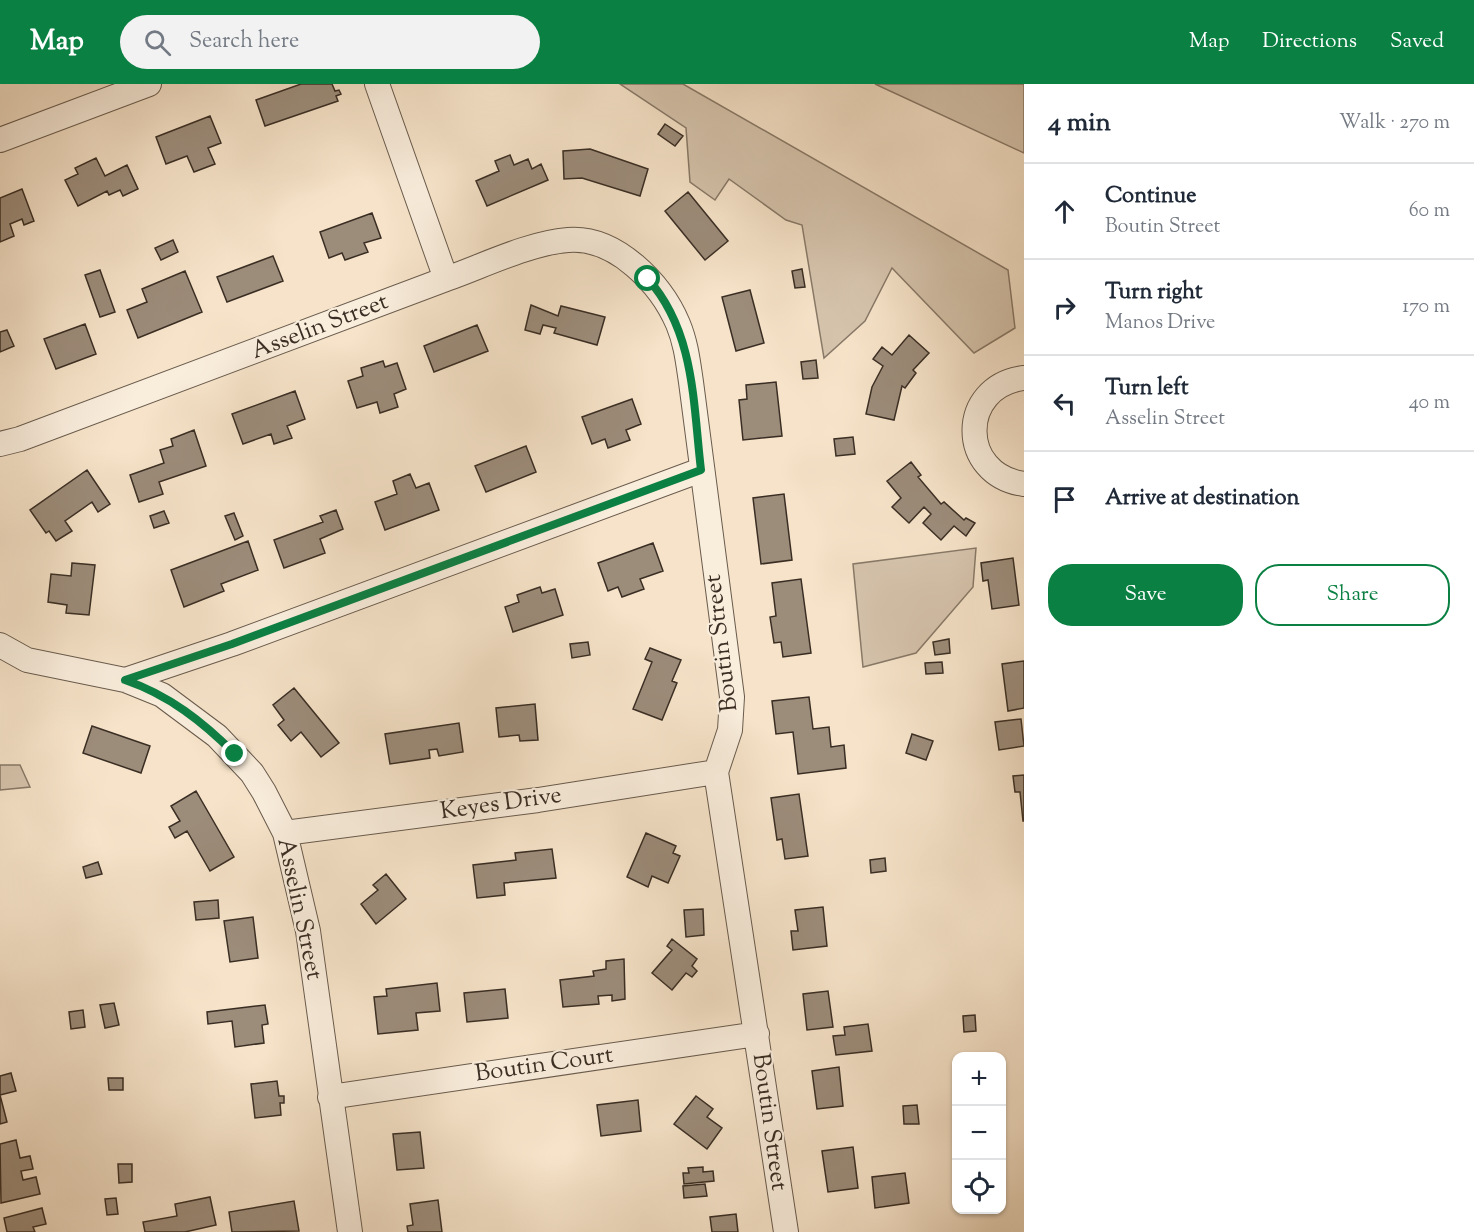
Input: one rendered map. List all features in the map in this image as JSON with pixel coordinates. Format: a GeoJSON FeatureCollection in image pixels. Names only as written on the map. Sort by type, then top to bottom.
{"type":"FeatureCollection","features":[{"type":"Feature","properties":{"kind":"street"},"geometry":{"type":"LineString","coordinates":[[0,140],[149,84]]}},
{"type":"Feature","properties":{"kind":"street"},"geometry":{"type":"LineString","coordinates":[[377,84],[446,279]]}},
{"type":"Feature","properties":{"kind":"street","name":"Boutin Street"},"geometry":{"type":"LineString","coordinates":[[446,279],[543,245],[570,240],[599,245],[625,260],[648,279],[662,295],[682,335],[691,382],[732,697],[730,730],[716,772],[786,1232]]}},
{"type":"Feature","properties":{"kind":"street","name":"Asselin Street"},"geometry":{"type":"LineString","coordinates":[[0,444],[20,439],[299,336],[446,279]]}},
{"type":"Feature","properties":{"kind":"street"},"geometry":{"type":"LineString","coordinates":[[1024,378],[1007,382],[990,393],[978,410],[974,429],[977,449],[987,466],[1004,479],[1024,484]]}},
{"type":"Feature","properties":{"kind":"street"},"geometry":{"type":"LineString","coordinates":[[125,680],[273,630],[701,470]]}},
{"type":"Feature","properties":{"kind":"street","name":"Asselin Street"},"geometry":{"type":"LineString","coordinates":[[0,645],[27,660],[125,680],[162,695],[217,736],[252,773],[285,833],[308,930],[350,1232]]}},
{"type":"Feature","properties":{"kind":"street","name":"Keyes Drive"},"geometry":{"type":"LineString","coordinates":[[285,833],[538,800],[716,772]]}},
{"type":"Feature","properties":{"kind":"street","name":"Boutin Court"},"geometry":{"type":"LineString","coordinates":[[330,1097],[757,1034]]}},
{"type":"Feature","properties":{"kind":"shaded area"},"geometry":{"type":"Polygon","coordinates":[[[620,84],[683,84],[1008,270],[1015,328],[974,353],[892,268],[865,321],[824,358],[802,225],[786,220],[729,179],[715,200],[690,182],[686,128],[620,84]]]}},
{"type":"Feature","properties":{"kind":"shaded area"},"geometry":{"type":"Polygon","coordinates":[[[875,84],[1024,84],[1024,153],[875,84]]]}},
{"type":"Feature","properties":{"kind":"shaded area"},"geometry":{"type":"Polygon","coordinates":[[[976,548],[973,587],[916,653],[863,667],[853,564],[976,548]]]}},
{"type":"Feature","properties":{"kind":"shaded area"},"geometry":{"type":"Polygon","coordinates":[[[0,765],[20,765],[30,787],[0,790],[0,765]]]}},
{"type":"Feature","properties":{"kind":"building"},"geometry":{"type":"Polygon","coordinates":[[[301,84],[332,84],[335,91],[339,90],[341,94],[336,96],[338,101],[265,126],[256,100],[301,84]]]}},
{"type":"Feature","properties":{"kind":"building"},"geometry":{"type":"Polygon","coordinates":[[[210,116],[221,143],[208,148],[215,164],[194,172],[187,156],[166,164],[156,137],[210,116]]]}},
{"type":"Feature","properties":{"kind":"building"},"geometry":{"type":"Polygon","coordinates":[[[665,124],[683,136],[675,146],[658,134],[665,124]]]}},
{"type":"Feature","properties":{"kind":"building"},"geometry":{"type":"Polygon","coordinates":[[[590,149],[648,169],[640,196],[582,178],[564,179],[563,151],[590,149]]]}},
{"type":"Feature","properties":{"kind":"building"},"geometry":{"type":"Polygon","coordinates":[[[510,155],[514,165],[528,159],[532,169],[541,164],[548,180],[487,206],[476,181],[499,171],[495,161],[510,155]]]}},
{"type":"Feature","properties":{"kind":"building"},"geometry":{"type":"Polygon","coordinates":[[[96,158],[105,176],[127,165],[138,189],[123,196],[120,190],[109,195],[107,191],[78,206],[65,180],[78,174],[75,168],[96,158]]]}},
{"type":"Feature","properties":{"kind":"building"},"geometry":{"type":"Polygon","coordinates":[[[22,189],[34,221],[24,225],[22,219],[10,224],[14,236],[0,242],[0,198],[22,189]]]}},
{"type":"Feature","properties":{"kind":"building"},"geometry":{"type":"Polygon","coordinates":[[[688,192],[728,241],[705,260],[665,211],[688,192]]]}},
{"type":"Feature","properties":{"kind":"building"},"geometry":{"type":"Polygon","coordinates":[[[372,213],[381,238],[364,243],[368,252],[345,260],[342,253],[329,258],[320,232],[372,213]]]}},
{"type":"Feature","properties":{"kind":"building"},"geometry":{"type":"Polygon","coordinates":[[[173,240],[178,252],[161,260],[155,248],[173,240]]]}},
{"type":"Feature","properties":{"kind":"building"},"geometry":{"type":"Polygon","coordinates":[[[273,256],[283,281],[227,302],[217,277],[273,256]]]}},
{"type":"Feature","properties":{"kind":"building"},"geometry":{"type":"Polygon","coordinates":[[[802,269],[805,287],[795,288],[792,271],[802,269]]]}},
{"type":"Feature","properties":{"kind":"building"},"geometry":{"type":"Polygon","coordinates":[[[100,270],[115,312],[100,317],[85,275],[100,270]]]}},
{"type":"Feature","properties":{"kind":"building"},"geometry":{"type":"Polygon","coordinates":[[[185,271],[202,312],[138,338],[127,310],[147,302],[142,289],[185,271]]]}},
{"type":"Feature","properties":{"kind":"building"},"geometry":{"type":"Polygon","coordinates":[[[750,290],[764,343],[736,351],[722,297],[750,290]]]}},
{"type":"Feature","properties":{"kind":"building"},"geometry":{"type":"Polygon","coordinates":[[[531,305],[558,316],[561,306],[605,317],[597,345],[554,333],[556,328],[543,325],[540,334],[525,330],[531,305]]]}},
{"type":"Feature","properties":{"kind":"building"},"geometry":{"type":"Polygon","coordinates":[[[85,324],[96,354],[56,369],[44,339],[85,324]]]}},
{"type":"Feature","properties":{"kind":"building"},"geometry":{"type":"Polygon","coordinates":[[[477,325],[488,351],[434,372],[424,346],[477,325]]]}},
{"type":"Feature","properties":{"kind":"building"},"geometry":{"type":"Polygon","coordinates":[[[7,330],[14,346],[0,352],[0,332],[7,330]]]}},
{"type":"Feature","properties":{"kind":"building"},"geometry":{"type":"Polygon","coordinates":[[[909,335],[929,353],[913,370],[916,373],[905,388],[902,386],[894,420],[866,414],[872,387],[883,366],[873,359],[882,347],[892,355],[909,335]]]}},
{"type":"Feature","properties":{"kind":"building"},"geometry":{"type":"Polygon","coordinates":[[[816,360],[818,378],[803,379],[801,362],[816,360]]]}},
{"type":"Feature","properties":{"kind":"building"},"geometry":{"type":"Polygon","coordinates":[[[383,361],[385,367],[397,363],[406,389],[394,394],[398,407],[380,413],[377,402],[357,408],[348,381],[363,376],[361,368],[383,361]]]}},
{"type":"Feature","properties":{"kind":"building"},"geometry":{"type":"Polygon","coordinates":[[[776,382],[782,436],[743,440],[739,400],[747,399],[746,385],[776,382]]]}},
{"type":"Feature","properties":{"kind":"building"},"geometry":{"type":"Polygon","coordinates":[[[295,391],[305,419],[287,426],[292,438],[274,444],[271,434],[243,444],[232,414],[295,391]]]}},
{"type":"Feature","properties":{"kind":"building"},"geometry":{"type":"Polygon","coordinates":[[[632,399],[641,424],[626,430],[630,440],[608,448],[605,439],[592,444],[582,417],[632,399]]]}},
{"type":"Feature","properties":{"kind":"building"},"geometry":{"type":"Polygon","coordinates":[[[194,430],[206,466],[159,482],[163,494],[139,502],[130,475],[164,463],[160,450],[173,446],[171,439],[194,430]]]}},
{"type":"Feature","properties":{"kind":"building"},"geometry":{"type":"Polygon","coordinates":[[[853,437],[855,454],[836,456],[834,439],[853,437]]]}},
{"type":"Feature","properties":{"kind":"building"},"geometry":{"type":"Polygon","coordinates":[[[526,446],[536,472],[486,492],[475,466],[526,446]]]}},
{"type":"Feature","properties":{"kind":"building"},"geometry":{"type":"Polygon","coordinates":[[[911,462],[921,475],[918,477],[941,504],[944,502],[964,520],[966,518],[975,523],[966,536],[954,526],[941,540],[923,523],[931,514],[924,507],[909,523],[892,507],[901,498],[887,481],[911,462]]]}},
{"type":"Feature","properties":{"kind":"building"},"geometry":{"type":"Polygon","coordinates":[[[87,470],[110,504],[98,512],[92,502],[65,521],[72,531],[56,541],[49,531],[46,533],[30,510],[87,470]]]}},
{"type":"Feature","properties":{"kind":"building"},"geometry":{"type":"Polygon","coordinates":[[[410,474],[416,488],[429,483],[439,510],[385,530],[375,502],[397,494],[393,481],[410,474]]]}},
{"type":"Feature","properties":{"kind":"building"},"geometry":{"type":"Polygon","coordinates":[[[784,494],[792,560],[761,564],[753,498],[784,494]]]}},
{"type":"Feature","properties":{"kind":"building"},"geometry":{"type":"Polygon","coordinates":[[[336,510],[343,529],[320,539],[325,553],[284,568],[274,540],[323,522],[320,516],[336,510]]]}},
{"type":"Feature","properties":{"kind":"building"},"geometry":{"type":"Polygon","coordinates":[[[164,511],[169,523],[154,528],[150,516],[164,511]]]}},
{"type":"Feature","properties":{"kind":"building"},"geometry":{"type":"Polygon","coordinates":[[[234,513],[243,536],[235,540],[225,516],[234,513]]]}},
{"type":"Feature","properties":{"kind":"building"},"geometry":{"type":"Polygon","coordinates":[[[248,541],[258,570],[221,584],[224,591],[184,607],[171,570],[248,541]]]}},
{"type":"Feature","properties":{"kind":"building"},"geometry":{"type":"Polygon","coordinates":[[[653,543],[663,571],[640,579],[644,589],[622,597],[618,587],[608,591],[598,563],[653,543]]]}},
{"type":"Feature","properties":{"kind":"building"},"geometry":{"type":"Polygon","coordinates":[[[1013,558],[1019,605],[992,609],[988,580],[983,581],[981,563],[1013,558]]]}},
{"type":"Feature","properties":{"kind":"building"},"geometry":{"type":"Polygon","coordinates":[[[72,563],[95,565],[89,615],[66,613],[67,605],[48,602],[51,574],[71,576],[72,563]]]}},
{"type":"Feature","properties":{"kind":"building"},"geometry":{"type":"Polygon","coordinates":[[[801,579],[811,653],[783,657],[781,642],[774,643],[770,617],[776,616],[772,583],[801,579]]]}},
{"type":"Feature","properties":{"kind":"building"},"geometry":{"type":"Polygon","coordinates":[[[540,587],[542,593],[555,589],[563,615],[513,632],[505,607],[519,602],[517,595],[540,587]]]}},
{"type":"Feature","properties":{"kind":"building"},"geometry":{"type":"Polygon","coordinates":[[[949,639],[950,653],[935,655],[933,642],[949,639]]]}},
{"type":"Feature","properties":{"kind":"building"},"geometry":{"type":"Polygon","coordinates":[[[588,642],[590,655],[572,658],[570,644],[588,642]]]}},
{"type":"Feature","properties":{"kind":"building"},"geometry":{"type":"Polygon","coordinates":[[[650,648],[681,660],[672,681],[677,683],[662,720],[633,709],[652,662],[645,659],[650,648]]]}},
{"type":"Feature","properties":{"kind":"building"},"geometry":{"type":"Polygon","coordinates":[[[1024,661],[1024,708],[1008,711],[1002,664],[1024,661]]]}},
{"type":"Feature","properties":{"kind":"building"},"geometry":{"type":"Polygon","coordinates":[[[942,662],[943,673],[926,674],[925,663],[942,662]]]}},
{"type":"Feature","properties":{"kind":"building"},"geometry":{"type":"Polygon","coordinates":[[[294,688],[339,743],[321,757],[301,732],[291,741],[278,725],[284,720],[273,705],[294,688]]]}},
{"type":"Feature","properties":{"kind":"building"},"geometry":{"type":"Polygon","coordinates":[[[809,697],[813,729],[829,727],[831,747],[844,745],[846,768],[798,774],[793,732],[776,734],[772,701],[809,697]]]}},
{"type":"Feature","properties":{"kind":"building"},"geometry":{"type":"Polygon","coordinates":[[[535,704],[538,740],[520,741],[519,735],[499,737],[496,708],[535,704]]]}},
{"type":"Feature","properties":{"kind":"building"},"geometry":{"type":"Polygon","coordinates":[[[1021,719],[1024,746],[999,750],[995,722],[1021,719]]]}},
{"type":"Feature","properties":{"kind":"building"},"geometry":{"type":"Polygon","coordinates":[[[459,723],[463,752],[439,756],[437,749],[429,750],[430,758],[390,764],[385,734],[459,723]]]}},
{"type":"Feature","properties":{"kind":"building"},"geometry":{"type":"Polygon","coordinates":[[[92,726],[150,746],[141,773],[83,753],[92,726]]]}},
{"type":"Feature","properties":{"kind":"building"},"geometry":{"type":"Polygon","coordinates":[[[912,734],[933,741],[926,760],[906,753],[912,734]]]}},
{"type":"Feature","properties":{"kind":"building"},"geometry":{"type":"Polygon","coordinates":[[[1024,775],[1023,821],[1020,792],[1015,792],[1013,776],[1024,775]]]}},
{"type":"Feature","properties":{"kind":"building"},"geometry":{"type":"Polygon","coordinates":[[[196,791],[234,857],[210,871],[187,831],[175,838],[169,827],[180,821],[171,806],[196,791]]]}},
{"type":"Feature","properties":{"kind":"building"},"geometry":{"type":"Polygon","coordinates":[[[799,794],[808,856],[785,859],[782,839],[777,840],[771,798],[799,794]]]}},
{"type":"Feature","properties":{"kind":"building"},"geometry":{"type":"Polygon","coordinates":[[[646,833],[676,846],[673,853],[680,856],[668,883],[652,876],[648,887],[627,877],[646,833]]]}},
{"type":"Feature","properties":{"kind":"building"},"geometry":{"type":"Polygon","coordinates":[[[552,849],[556,878],[504,883],[505,895],[477,898],[473,865],[516,860],[515,853],[552,849]]]}},
{"type":"Feature","properties":{"kind":"building"},"geometry":{"type":"Polygon","coordinates":[[[885,858],[886,871],[871,873],[870,860],[885,858]]]}},
{"type":"Feature","properties":{"kind":"building"},"geometry":{"type":"Polygon","coordinates":[[[98,862],[102,874],[86,878],[83,867],[98,862]]]}},
{"type":"Feature","properties":{"kind":"building"},"geometry":{"type":"Polygon","coordinates":[[[386,874],[406,899],[376,924],[361,904],[378,890],[373,885],[386,874]]]}},
{"type":"Feature","properties":{"kind":"building"},"geometry":{"type":"Polygon","coordinates":[[[218,900],[219,918],[196,920],[194,902],[218,900]]]}},
{"type":"Feature","properties":{"kind":"building"},"geometry":{"type":"Polygon","coordinates":[[[823,907],[827,946],[793,950],[791,931],[798,931],[795,910],[823,907]]]}},
{"type":"Feature","properties":{"kind":"building"},"geometry":{"type":"Polygon","coordinates":[[[703,909],[704,935],[686,937],[684,910],[703,909]]]}},
{"type":"Feature","properties":{"kind":"building"},"geometry":{"type":"Polygon","coordinates":[[[253,917],[258,958],[230,962],[224,921],[253,917]]]}},
{"type":"Feature","properties":{"kind":"building"},"geometry":{"type":"Polygon","coordinates":[[[672,939],[697,959],[692,966],[697,971],[692,977],[686,973],[672,990],[652,973],[672,950],[667,946],[672,939]]]}},
{"type":"Feature","properties":{"kind":"building"},"geometry":{"type":"Polygon","coordinates":[[[624,959],[625,999],[612,1001],[612,995],[598,996],[599,1004],[563,1007],[560,980],[594,976],[593,971],[606,969],[606,961],[624,959]]]}},
{"type":"Feature","properties":{"kind":"building"},"geometry":{"type":"Polygon","coordinates":[[[437,983],[440,1011],[416,1013],[418,1030],[378,1034],[374,997],[387,996],[386,989],[437,983]]]}},
{"type":"Feature","properties":{"kind":"building"},"geometry":{"type":"Polygon","coordinates":[[[505,989],[508,1018],[467,1022],[464,993],[505,989]]]}},
{"type":"Feature","properties":{"kind":"building"},"geometry":{"type":"Polygon","coordinates":[[[828,991],[833,1027],[807,1030],[803,994],[828,991]]]}},
{"type":"Feature","properties":{"kind":"building"},"geometry":{"type":"Polygon","coordinates":[[[114,1003],[119,1025],[105,1028],[100,1005],[114,1003]]]}},
{"type":"Feature","properties":{"kind":"building"},"geometry":{"type":"Polygon","coordinates":[[[265,1005],[268,1024],[262,1025],[264,1043],[235,1047],[232,1021],[208,1024],[207,1012],[265,1005]]]}},
{"type":"Feature","properties":{"kind":"building"},"geometry":{"type":"Polygon","coordinates":[[[83,1010],[85,1027],[71,1029],[69,1012],[83,1010]]]}},
{"type":"Feature","properties":{"kind":"building"},"geometry":{"type":"Polygon","coordinates":[[[975,1015],[976,1031],[964,1032],[963,1016],[975,1015]]]}},
{"type":"Feature","properties":{"kind":"building"},"geometry":{"type":"Polygon","coordinates":[[[868,1024],[872,1051],[836,1055],[833,1036],[845,1035],[844,1027],[868,1024]]]}},
{"type":"Feature","properties":{"kind":"building"},"geometry":{"type":"Polygon","coordinates":[[[839,1067],[843,1106],[817,1109],[812,1071],[839,1067]]]}},
{"type":"Feature","properties":{"kind":"building"},"geometry":{"type":"Polygon","coordinates":[[[11,1073],[16,1091],[0,1095],[0,1076],[11,1073]]]}},
{"type":"Feature","properties":{"kind":"building"},"geometry":{"type":"Polygon","coordinates":[[[108,1078],[123,1078],[123,1090],[109,1090],[108,1078]]]}},
{"type":"Feature","properties":{"kind":"building"},"geometry":{"type":"Polygon","coordinates":[[[277,1081],[279,1096],[284,1096],[284,1103],[280,1103],[281,1115],[255,1118],[251,1084],[277,1081]]]}},
{"type":"Feature","properties":{"kind":"building"},"geometry":{"type":"Polygon","coordinates":[[[0,1095],[7,1122],[0,1124],[0,1095]]]}},
{"type":"Feature","properties":{"kind":"building"},"geometry":{"type":"Polygon","coordinates":[[[696,1096],[713,1109],[707,1117],[722,1128],[707,1149],[674,1124],[696,1096]]]}},
{"type":"Feature","properties":{"kind":"building"},"geometry":{"type":"Polygon","coordinates":[[[638,1100],[641,1131],[601,1136],[597,1105],[638,1100]]]}},
{"type":"Feature","properties":{"kind":"building"},"geometry":{"type":"Polygon","coordinates":[[[917,1105],[919,1124],[904,1124],[903,1106],[917,1105]]]}},
{"type":"Feature","properties":{"kind":"building"},"geometry":{"type":"Polygon","coordinates":[[[420,1132],[424,1168],[397,1170],[393,1134],[420,1132]]]}},
{"type":"Feature","properties":{"kind":"building"},"geometry":{"type":"Polygon","coordinates":[[[16,1140],[20,1158],[30,1156],[33,1169],[21,1171],[23,1180],[36,1177],[40,1194],[1,1203],[0,1144],[16,1140]]]}},
{"type":"Feature","properties":{"kind":"building"},"geometry":{"type":"Polygon","coordinates":[[[853,1147],[858,1188],[828,1192],[822,1151],[853,1147]]]}},
{"type":"Feature","properties":{"kind":"building"},"geometry":{"type":"Polygon","coordinates":[[[118,1164],[132,1164],[132,1182],[119,1183],[118,1164]]]}},
{"type":"Feature","properties":{"kind":"building"},"geometry":{"type":"Polygon","coordinates":[[[703,1167],[703,1172],[713,1171],[714,1181],[684,1184],[683,1173],[689,1173],[688,1168],[703,1167]]]}},
{"type":"Feature","properties":{"kind":"building"},"geometry":{"type":"Polygon","coordinates":[[[905,1173],[909,1203],[875,1208],[872,1177],[905,1173]]]}},
{"type":"Feature","properties":{"kind":"building"},"geometry":{"type":"Polygon","coordinates":[[[705,1184],[707,1196],[684,1198],[683,1186],[705,1184]]]}},
{"type":"Feature","properties":{"kind":"building"},"geometry":{"type":"Polygon","coordinates":[[[210,1197],[216,1225],[185,1232],[145,1232],[143,1222],[177,1216],[175,1204],[210,1197]]]}},
{"type":"Feature","properties":{"kind":"building"},"geometry":{"type":"Polygon","coordinates":[[[116,1198],[118,1214],[107,1215],[105,1199],[116,1198]]]}},
{"type":"Feature","properties":{"kind":"building"},"geometry":{"type":"Polygon","coordinates":[[[438,1200],[442,1232],[408,1232],[407,1226],[413,1225],[410,1204],[438,1200]]]}},
{"type":"Feature","properties":{"kind":"building"},"geometry":{"type":"Polygon","coordinates":[[[294,1201],[299,1231],[232,1232],[229,1212],[294,1201]]]}},
{"type":"Feature","properties":{"kind":"building"},"geometry":{"type":"Polygon","coordinates":[[[42,1208],[46,1224],[33,1227],[35,1232],[7,1232],[4,1218],[42,1208]]]}},
{"type":"Feature","properties":{"kind":"building"},"geometry":{"type":"Polygon","coordinates":[[[736,1214],[738,1232],[712,1232],[710,1217],[736,1214]]]}},
{"type":"Feature","properties":{"kind":"route"},"geometry":{"type":"LineString","coordinates":[[235,754],[217,736],[180,707],[162,695],[125,680],[232,644],[701,470],[691,382],[682,335],[666,301],[648,279]]}}]}
